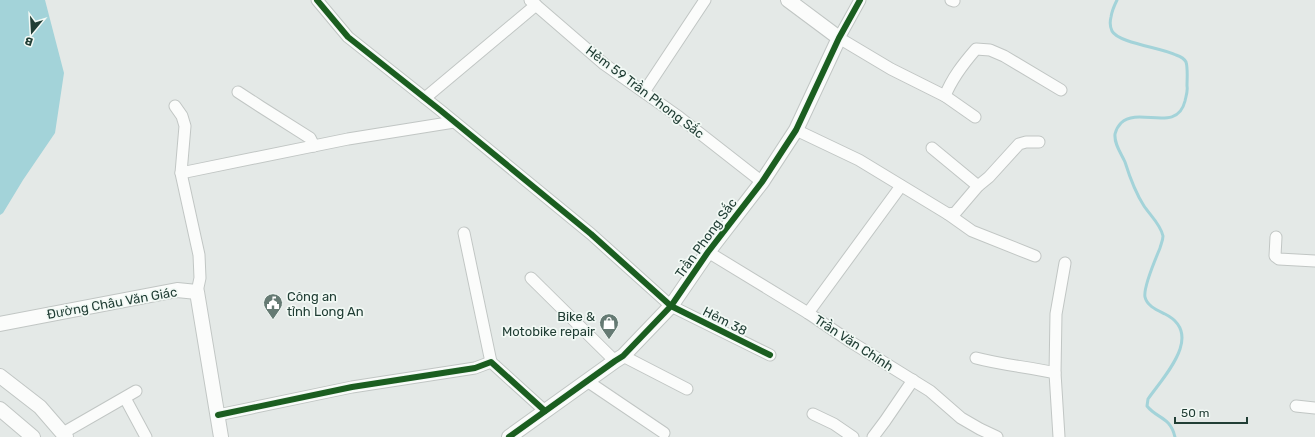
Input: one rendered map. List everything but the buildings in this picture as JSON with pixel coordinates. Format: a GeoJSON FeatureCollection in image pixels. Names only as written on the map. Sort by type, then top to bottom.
{"type":"FeatureCollection","features":[{"type":"Feature","properties":{"kind":"street","name":"Hẻm 38"},"geometry":{"type":"LineString","coordinates":[[317,0],[348,37],[591,234],[671,306],[770,355]]}},
{"type":"Feature","properties":{"kind":"street"},"geometry":{"type":"LineString","coordinates":[[644,92],[705,0]]}},
{"type":"Feature","properties":{"kind":"street"},"geometry":{"type":"LineString","coordinates":[[788,0],[839,38],[890,69],[945,96],[975,118]]}},
{"type":"Feature","properties":{"kind":"street","name":"Trần Phong Sắc"},"geometry":{"type":"LineString","coordinates":[[509,437],[619,358],[671,306],[708,252],[762,182],[796,130],[839,38],[860,0]]}},
{"type":"Feature","properties":{"kind":"street"},"geometry":{"type":"LineString","coordinates":[[425,98],[533,2]]}},
{"type":"Feature","properties":{"kind":"street","name":"Hẻm 59 Trần Phong Sắc"},"geometry":{"type":"LineString","coordinates":[[533,2],[604,64],[679,117],[762,182]]}},
{"type":"Feature","properties":{"kind":"street"},"geometry":{"type":"LineString","coordinates":[[945,96],[951,82],[976,49],[990,50],[1004,56],[1061,90]]}},
{"type":"Feature","properties":{"kind":"street"},"geometry":{"type":"LineString","coordinates":[[238,92],[310,138],[314,146]]}},
{"type":"Feature","properties":{"kind":"street"},"geometry":{"type":"LineString","coordinates":[[175,106],[182,116],[185,126],[181,173],[199,255],[200,278],[197,292],[221,437]]}},
{"type":"Feature","properties":{"kind":"street"},"geometry":{"type":"LineString","coordinates":[[181,173],[348,139],[454,122]]}},
{"type":"Feature","properties":{"kind":"street"},"geometry":{"type":"LineString","coordinates":[[796,130],[859,160],[948,214],[972,232],[1035,256]]}},
{"type":"Feature","properties":{"kind":"street"},"geometry":{"type":"LineString","coordinates":[[948,214],[955,213],[978,186],[989,177],[1019,144],[1026,142],[1039,142]]}},
{"type":"Feature","properties":{"kind":"street"},"geometry":{"type":"LineString","coordinates":[[932,148],[978,186]]}},
{"type":"Feature","properties":{"kind":"street"},"geometry":{"type":"LineString","coordinates":[[808,313],[901,186]]}},
{"type":"Feature","properties":{"kind":"street"},"geometry":{"type":"LineString","coordinates":[[464,234],[491,362],[545,411]]}},
{"type":"Feature","properties":{"kind":"street"},"geometry":{"type":"LineString","coordinates":[[1276,237],[1276,256],[1279,259],[1315,261]]}},
{"type":"Feature","properties":{"kind":"street","name":"Trần Văn Chính"},"geometry":{"type":"LineString","coordinates":[[708,252],[808,313],[930,391],[961,418],[996,437]]}},
{"type":"Feature","properties":{"kind":"street"},"geometry":{"type":"LineString","coordinates":[[1059,437],[1055,373],[1056,314],[1065,263]]}},
{"type":"Feature","properties":{"kind":"street"},"geometry":{"type":"LineString","coordinates":[[531,278],[619,358],[687,389]]}},
{"type":"Feature","properties":{"kind":"street","name":"Đường Châu Văn Giác"},"geometry":{"type":"LineString","coordinates":[[0,324],[177,290],[197,292]]}},
{"type":"Feature","properties":{"kind":"street"},"geometry":{"type":"LineString","coordinates":[[976,358],[1002,365],[1028,367],[1055,373]]}},
{"type":"Feature","properties":{"kind":"street"},"geometry":{"type":"LineString","coordinates":[[218,415],[352,387],[475,368],[491,362]]}},
{"type":"Feature","properties":{"kind":"street"},"geometry":{"type":"LineString","coordinates":[[0,376],[40,407],[65,435],[136,391]]}},
{"type":"Feature","properties":{"kind":"street"},"geometry":{"type":"LineString","coordinates":[[873,437],[912,380]]}},
{"type":"Feature","properties":{"kind":"street"},"geometry":{"type":"LineString","coordinates":[[587,381],[664,433]]}},
{"type":"Feature","properties":{"kind":"street"},"geometry":{"type":"LineString","coordinates":[[125,398],[146,437]]}},
{"type":"Feature","properties":{"kind":"street"},"geometry":{"type":"LineString","coordinates":[[1296,406],[1315,408]]}},
{"type":"Feature","properties":{"kind":"street"},"geometry":{"type":"LineString","coordinates":[[0,409],[33,437]]}},
{"type":"Feature","properties":{"kind":"street"},"geometry":{"type":"LineString","coordinates":[[813,414],[834,424],[853,437]]}},
{"type":"Feature","properties":{"kind":"water"},"geometry":{"type":"Polygon","coordinates":[[[0,0],[45,0],[64,73],[55,133],[23,180],[3,213],[0,215],[0,0]]]}},
{"type":"Feature","properties":{"kind":"waterway"},"geometry":{"type":"LineString","coordinates":[[1117,0],[1110,22],[1112,31],[1116,35],[1131,42],[1170,52],[1179,56],[1186,62],[1187,67],[1187,92],[1181,111],[1174,116],[1166,118],[1137,117],[1129,119],[1120,124],[1115,134],[1117,145],[1135,190],[1144,206],[1158,224],[1163,236],[1148,280],[1145,297],[1150,305],[1176,322],[1181,332],[1181,344],[1178,355],[1148,399],[1147,406],[1167,421],[1173,430],[1175,437]]}},
{"type":"Feature","properties":{"kind":"cycle path"},"geometry":{"type":"LineString","coordinates":[[317,0],[348,37],[440,110],[591,234],[671,306],[770,355]]}},
{"type":"Feature","properties":{"kind":"cycle path"},"geometry":{"type":"LineString","coordinates":[[509,437],[623,356],[671,306],[708,252],[762,182],[796,130],[839,38],[860,0]]}},
{"type":"Feature","properties":{"kind":"cycle path"},"geometry":{"type":"LineString","coordinates":[[218,415],[352,387],[475,368],[491,362],[545,411]]}},
{"type":"Feature","properties":{"kind":"place","name":"Công an tỉnh Long An"},"geometry":{"type":"Point","coordinates":[273,320]}},
{"type":"Feature","properties":{"kind":"place","name":"Bike & Motobike repair"},"geometry":{"type":"Point","coordinates":[609,340]}}]}
